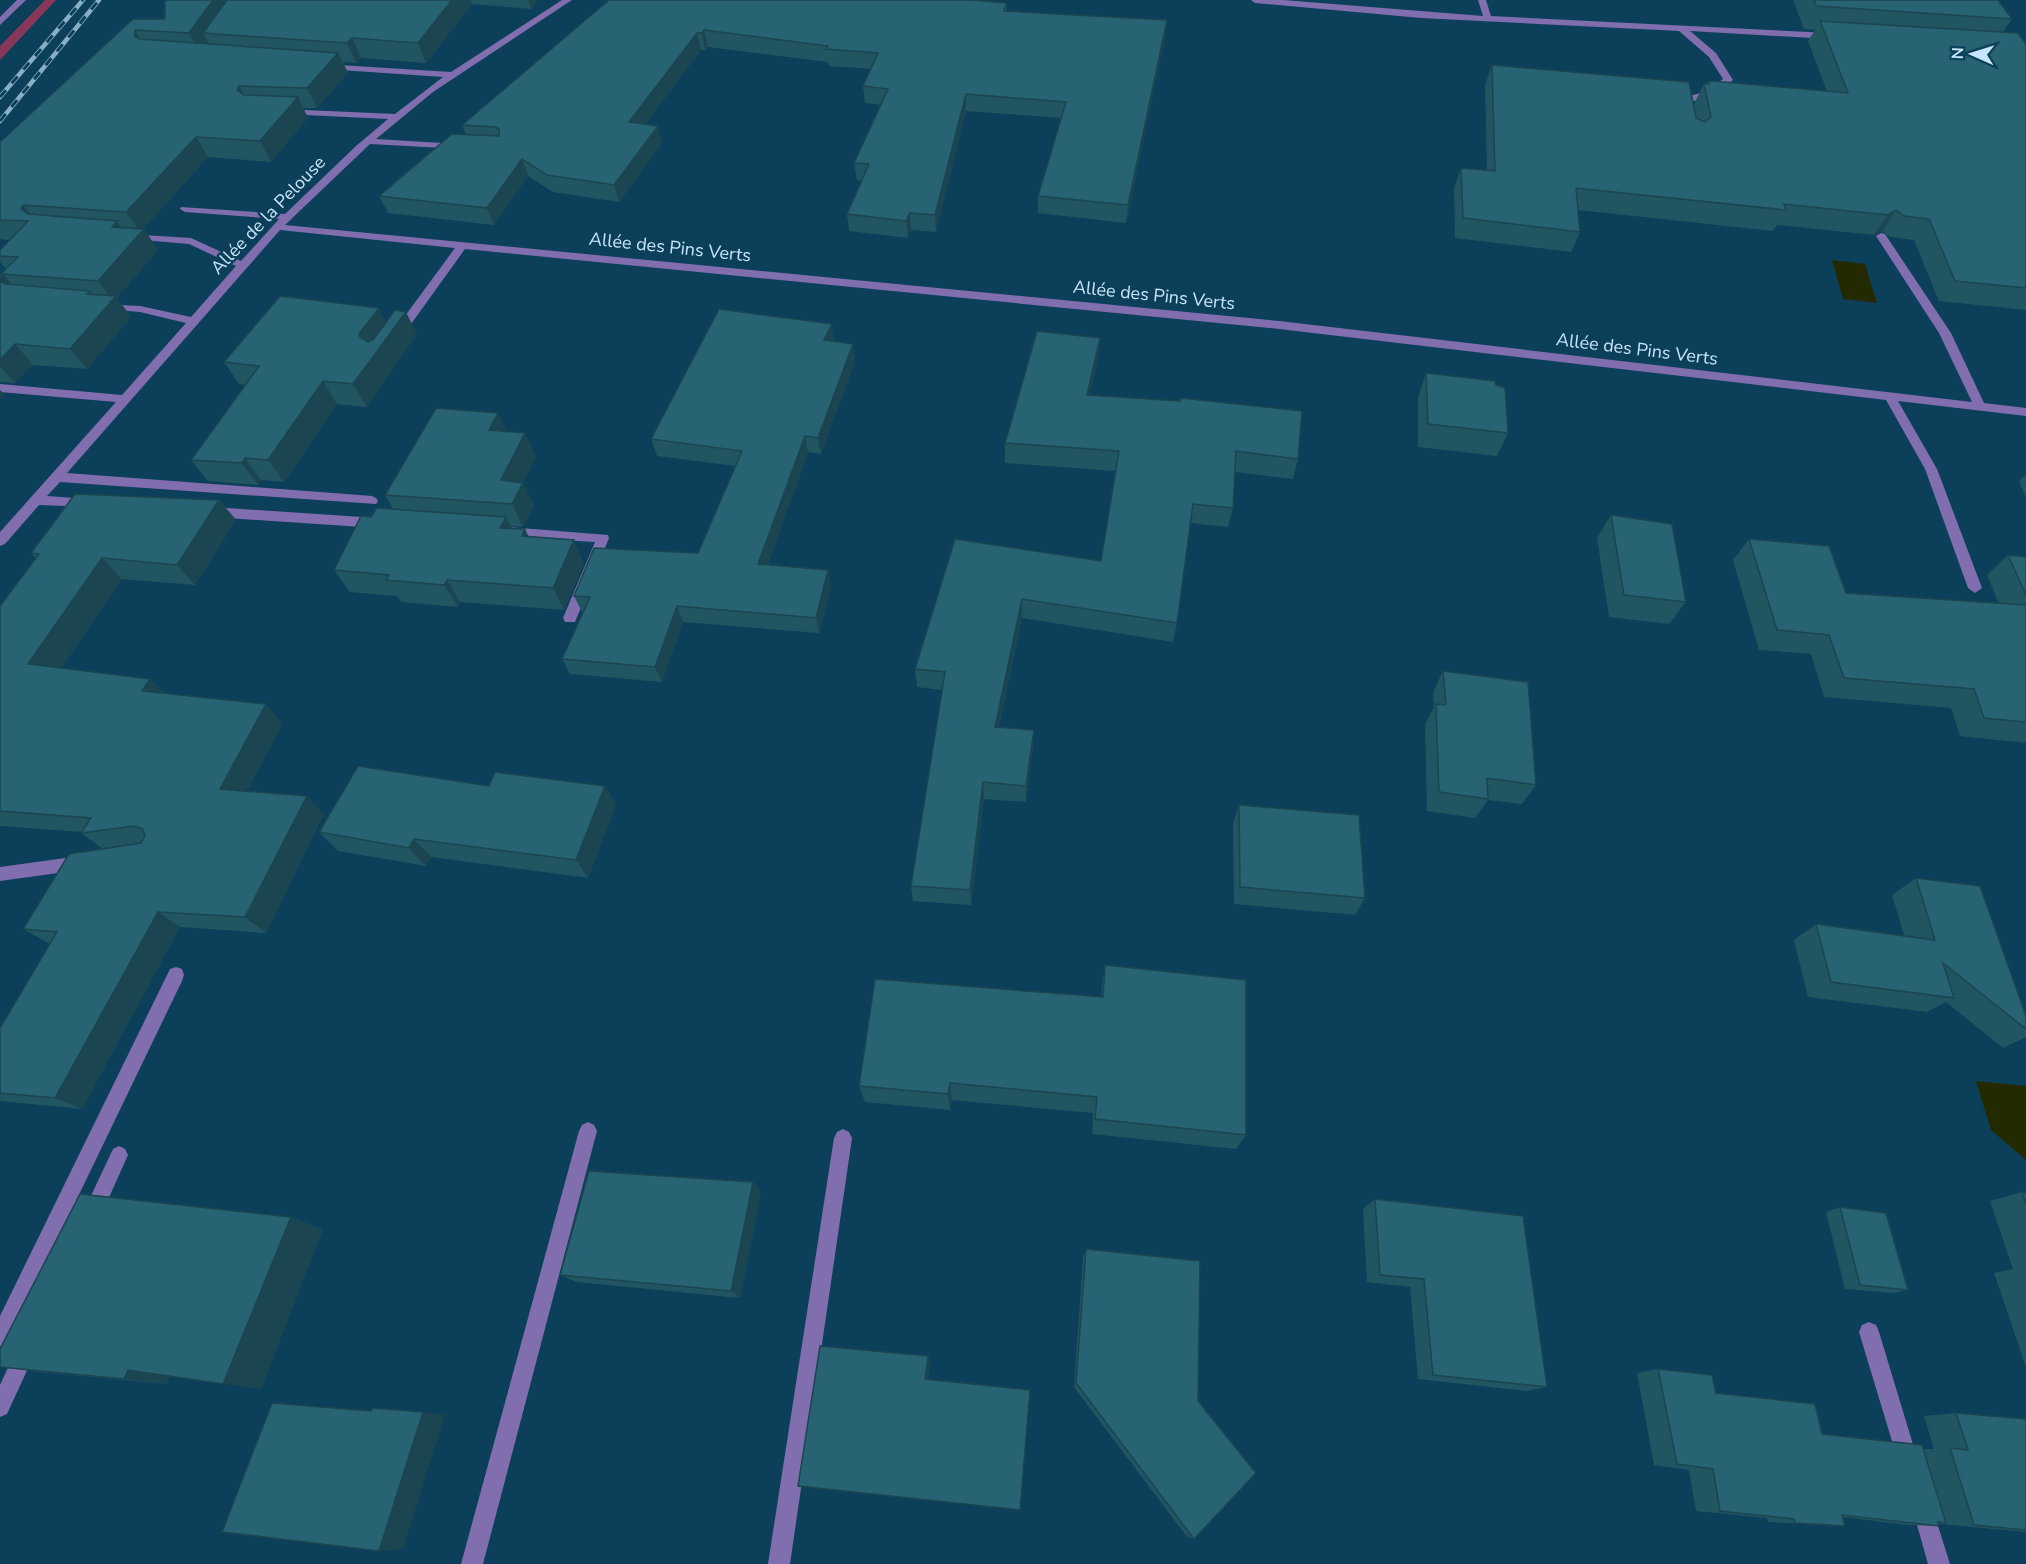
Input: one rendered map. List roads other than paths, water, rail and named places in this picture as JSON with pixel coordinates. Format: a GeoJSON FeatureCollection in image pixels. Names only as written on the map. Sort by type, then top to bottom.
{"type":"FeatureCollection","features":[{"type":"Feature","properties":{"kind":"street"},"geometry":{"type":"LineString","coordinates":[[0,22],[22,0]]}},
{"type":"Feature","properties":{"kind":"street","name":"Allée de la Pelouse"},"geometry":{"type":"LineString","coordinates":[[0,542],[276,226],[396,117],[452,75],[568,0]]}},
{"type":"Feature","properties":{"kind":"street"},"geometry":{"type":"LineString","coordinates":[[1256,0],[1488,19],[1836,37]]}},
{"type":"Feature","properties":{"kind":"street"},"geometry":{"type":"LineString","coordinates":[[1482,0],[1488,19]]}},
{"type":"Feature","properties":{"kind":"street"},"geometry":{"type":"LineString","coordinates":[[1682,29],[1713,55],[1728,80],[1710,93],[1686,100],[1690,119]]}},
{"type":"Feature","properties":{"kind":"street"},"geometry":{"type":"LineString","coordinates":[[318,65],[452,75]]}},
{"type":"Feature","properties":{"kind":"street"},"geometry":{"type":"LineString","coordinates":[[324,75],[439,84]]}},
{"type":"Feature","properties":{"kind":"street"},"geometry":{"type":"LineString","coordinates":[[278,111],[396,117]]}},
{"type":"Feature","properties":{"kind":"street"},"geometry":{"type":"LineString","coordinates":[[367,141],[467,147]]}},
{"type":"Feature","properties":{"kind":"street"},"geometry":{"type":"LineString","coordinates":[[185,209],[287,217]]}},
{"type":"Feature","properties":{"kind":"street","name":"Allée des Pins Verts"},"geometry":{"type":"LineString","coordinates":[[276,226],[1279,325],[2026,412]]}},
{"type":"Feature","properties":{"kind":"street"},"geometry":{"type":"LineString","coordinates":[[123,236],[191,241],[242,265]]}},
{"type":"Feature","properties":{"kind":"street"},"geometry":{"type":"LineString","coordinates":[[1881,236],[1945,333],[1980,407]]}},
{"type":"Feature","properties":{"kind":"street"},"geometry":{"type":"LineString","coordinates":[[387,349],[462,245]]}},
{"type":"Feature","properties":{"kind":"street"},"geometry":{"type":"LineString","coordinates":[[93,305],[140,309],[193,321]]}},
{"type":"Feature","properties":{"kind":"street"},"geometry":{"type":"LineString","coordinates":[[0,388],[124,399]]}},
{"type":"Feature","properties":{"kind":"street"},"geometry":{"type":"LineString","coordinates":[[1890,397],[1930,469],[1975,588]]}},
{"type":"Feature","properties":{"kind":"street"},"geometry":{"type":"LineString","coordinates":[[56,477],[372,501]]}},
{"type":"Feature","properties":{"kind":"street"},"geometry":{"type":"LineString","coordinates":[[35,500],[106,505]]}},
{"type":"Feature","properties":{"kind":"street"},"geometry":{"type":"LineString","coordinates":[[199,511],[385,524]]}},
{"type":"Feature","properties":{"kind":"street"},"geometry":{"type":"LineString","coordinates":[[0,521],[15,524]]}},
{"type":"Feature","properties":{"kind":"street"},"geometry":{"type":"LineString","coordinates":[[500,531],[603,538],[570,618]]}},
{"type":"Feature","properties":{"kind":"street"},"geometry":{"type":"LineString","coordinates":[[0,874],[101,860]]}},
{"type":"Feature","properties":{"kind":"street"},"geometry":{"type":"LineString","coordinates":[[0,1337],[176,975]]}},
{"type":"Feature","properties":{"kind":"street"},"geometry":{"type":"LineString","coordinates":[[472,1564],[588,1131]]}},
{"type":"Feature","properties":{"kind":"street"},"geometry":{"type":"LineString","coordinates":[[779,1564],[843,1138]]}},
{"type":"Feature","properties":{"kind":"street"},"geometry":{"type":"LineString","coordinates":[[84,1228],[119,1155]]}},
{"type":"Feature","properties":{"kind":"street"},"geometry":{"type":"LineString","coordinates":[[1869,1332],[1939,1564]]}},
{"type":"Feature","properties":{"kind":"street"},"geometry":{"type":"LineString","coordinates":[[0,1407],[35,1333]]}},
{"type":"Feature","properties":{"kind":"railway"},"geometry":{"type":"LineString","coordinates":[[0,97],[83,0]]}},
{"type":"Feature","properties":{"kind":"railway"},"geometry":{"type":"LineString","coordinates":[[0,121],[99,0]]}}]}
